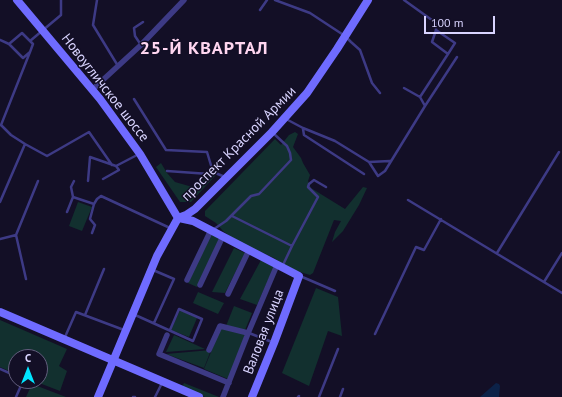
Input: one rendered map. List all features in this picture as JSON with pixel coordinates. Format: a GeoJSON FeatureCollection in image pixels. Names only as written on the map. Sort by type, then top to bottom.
{"type":"FeatureCollection","features":[{"type":"Feature","properties":{"kind":"main road","name":"Новоугличское шоссе"},"geometry":{"type":"LineString","coordinates":[[18,0],[93,89],[140,154],[178,218]]}},
{"type":"Feature","properties":{"kind":"main road","name":"проспект Красной Армии"},"geometry":{"type":"LineString","coordinates":[[98,397],[157,256],[178,218],[195,209],[285,119],[307,93],[368,0]]}},
{"type":"Feature","properties":{"kind":"main road"},"geometry":{"type":"LineString","coordinates":[[178,218],[193,221],[300,276]]}},
{"type":"Feature","properties":{"kind":"main road","name":"Валовая улица"},"geometry":{"type":"LineString","coordinates":[[252,397],[300,276]]}},
{"type":"Feature","properties":{"kind":"main road"},"geometry":{"type":"LineString","coordinates":[[0,312],[199,397]]}},
{"type":"Feature","properties":{"kind":"street"},"geometry":{"type":"LineString","coordinates":[[93,89],[141,45],[184,0]]}},
{"type":"Feature","properties":{"kind":"street"},"geometry":{"type":"LineString","coordinates":[[187,280],[211,230]]}},
{"type":"Feature","properties":{"kind":"street"},"geometry":{"type":"LineString","coordinates":[[200,285],[223,236]]}},
{"type":"Feature","properties":{"kind":"street"},"geometry":{"type":"LineString","coordinates":[[228,294],[249,250]]}},
{"type":"Feature","properties":{"kind":"street"},"geometry":{"type":"LineString","coordinates":[[223,397],[248,333],[279,266]]}},
{"type":"Feature","properties":{"kind":"street"},"geometry":{"type":"LineString","coordinates":[[209,350],[220,326],[248,333]]}},
{"type":"Feature","properties":{"kind":"street"},"geometry":{"type":"LineString","coordinates":[[168,333],[159,354],[229,383]]}},
{"type":"Feature","properties":{"kind":"lane"},"geometry":{"type":"LineString","coordinates":[[30,41],[61,15],[61,0]]}},
{"type":"Feature","properties":{"kind":"lane"},"geometry":{"type":"LineString","coordinates":[[97,0],[93,25],[118,66]]}},
{"type":"Feature","properties":{"kind":"lane"},"geometry":{"type":"LineString","coordinates":[[260,10],[267,0]]}},
{"type":"Feature","properties":{"kind":"lane"},"geometry":{"type":"LineString","coordinates":[[275,0],[310,13],[345,36],[360,50],[372,83],[380,93]]}},
{"type":"Feature","properties":{"kind":"lane"},"geometry":{"type":"LineString","coordinates":[[404,0],[436,23],[436,30],[432,42],[448,54]]}},
{"type":"Feature","properties":{"kind":"lane"},"geometry":{"type":"LineString","coordinates":[[141,45],[134,28],[143,22]]}},
{"type":"Feature","properties":{"kind":"lane"},"geometry":{"type":"LineString","coordinates":[[420,97],[455,43],[436,30]]}},
{"type":"Feature","properties":{"kind":"lane"},"geometry":{"type":"LineString","coordinates":[[9,44],[22,33],[33,44],[0,125],[11,135],[47,156],[88,132],[112,165]]}},
{"type":"Feature","properties":{"kind":"lane"},"geometry":{"type":"LineString","coordinates":[[0,40],[9,44],[22,58],[30,52]]}},
{"type":"Feature","properties":{"kind":"lane"},"geometry":{"type":"LineString","coordinates":[[285,119],[335,141],[369,162],[378,176],[385,170],[391,161],[457,57]]}},
{"type":"Feature","properties":{"kind":"lane"},"geometry":{"type":"LineString","coordinates":[[404,88],[420,97],[425,106]]}},
{"type":"Feature","properties":{"kind":"lane"},"geometry":{"type":"LineString","coordinates":[[134,99],[166,150],[208,152],[213,172]]}},
{"type":"Feature","properties":{"kind":"lane"},"geometry":{"type":"LineString","coordinates":[[303,128],[304,135],[364,174]]}},
{"type":"Feature","properties":{"kind":"lane"},"geometry":{"type":"LineString","coordinates":[[211,230],[232,216],[251,196],[259,194],[291,160],[287,146],[272,132]]}},
{"type":"Feature","properties":{"kind":"lane"},"geometry":{"type":"LineString","coordinates":[[0,202],[25,144]]}},
{"type":"Feature","properties":{"kind":"lane"},"geometry":{"type":"LineString","coordinates":[[497,253],[559,152]]}},
{"type":"Feature","properties":{"kind":"lane"},"geometry":{"type":"LineString","coordinates":[[88,181],[90,157],[116,166],[140,154]]}},
{"type":"Feature","properties":{"kind":"lane"},"geometry":{"type":"LineString","coordinates":[[369,162],[391,161]]}},
{"type":"Feature","properties":{"kind":"lane"},"geometry":{"type":"LineString","coordinates":[[103,179],[119,170],[116,166]]}},
{"type":"Feature","properties":{"kind":"lane"},"geometry":{"type":"LineString","coordinates":[[167,171],[209,174],[213,172],[227,178]]}},
{"type":"Feature","properties":{"kind":"lane"},"geometry":{"type":"LineString","coordinates":[[279,266],[292,246],[318,198],[308,187],[309,184],[314,180],[326,187]]}},
{"type":"Feature","properties":{"kind":"lane"},"geometry":{"type":"LineString","coordinates":[[26,278],[16,235],[38,181]]}},
{"type":"Feature","properties":{"kind":"lane"},"geometry":{"type":"LineString","coordinates":[[67,212],[73,197],[72,187],[74,181]]}},
{"type":"Feature","properties":{"kind":"lane"},"geometry":{"type":"LineString","coordinates":[[92,233],[95,224],[90,219],[94,204],[101,196],[172,229]]}},
{"type":"Feature","properties":{"kind":"lane"},"geometry":{"type":"LineString","coordinates":[[73,197],[94,204]]}},
{"type":"Feature","properties":{"kind":"lane"},"geometry":{"type":"LineString","coordinates":[[408,200],[562,293]]}},
{"type":"Feature","properties":{"kind":"lane"},"geometry":{"type":"LineString","coordinates":[[232,216],[292,246]]}},
{"type":"Feature","properties":{"kind":"lane"},"geometry":{"type":"LineString","coordinates":[[375,334],[416,247],[424,250],[441,219]]}},
{"type":"Feature","properties":{"kind":"lane"},"geometry":{"type":"LineString","coordinates":[[0,239],[16,235]]}},
{"type":"Feature","properties":{"kind":"lane"},"geometry":{"type":"LineString","coordinates":[[544,282],[562,253]]}},
{"type":"Feature","properties":{"kind":"lane"},"geometry":{"type":"LineString","coordinates":[[85,315],[104,269]]}},
{"type":"Feature","properties":{"kind":"lane"},"geometry":{"type":"LineString","coordinates":[[152,269],[174,279],[154,323]]}},
{"type":"Feature","properties":{"kind":"lane"},"geometry":{"type":"LineString","coordinates":[[300,276],[335,291]]}},
{"type":"Feature","properties":{"kind":"lane"},"geometry":{"type":"LineString","coordinates":[[133,314],[154,323],[168,333],[193,341],[202,319],[179,309],[168,333]]}},
{"type":"Feature","properties":{"kind":"lane"},"geometry":{"type":"LineString","coordinates":[[64,340],[76,312],[126,331]]}},
{"type":"Feature","properties":{"kind":"lane"},"geometry":{"type":"LineString","coordinates":[[248,333],[274,343]]}},
{"type":"Feature","properties":{"kind":"lane"},"geometry":{"type":"LineString","coordinates":[[319,397],[338,349]]}},
{"type":"Feature","properties":{"kind":"lane"},"geometry":{"type":"LineString","coordinates":[[155,397],[162,381]]}},
{"type":"Feature","properties":{"kind":"lane"},"geometry":{"type":"LineString","coordinates":[[340,397],[343,389]]}},
{"type":"Feature","properties":{"kind":"green space"},"geometry":{"type":"Polygon","coordinates":[[[295,132],[298,134],[293,147],[310,175],[308,181],[311,188],[345,209],[363,187],[367,188],[359,205],[343,231],[332,242],[341,221],[334,220],[313,273],[310,275],[290,269],[274,258],[235,240],[223,231],[216,223],[205,216],[205,211],[275,139],[281,145],[289,135],[295,132]]]}},
{"type":"Feature","properties":{"kind":"green space"},"geometry":{"type":"Polygon","coordinates":[[[161,163],[175,182],[196,188],[212,171],[216,175],[191,202],[180,202],[156,167],[161,163]]]}},
{"type":"Feature","properties":{"kind":"green space"},"geometry":{"type":"Polygon","coordinates":[[[78,202],[92,207],[82,231],[69,226],[78,202]]]}},
{"type":"Feature","properties":{"kind":"green space"},"geometry":{"type":"Polygon","coordinates":[[[211,233],[220,237],[197,287],[188,283],[211,233]]]}},
{"type":"Feature","properties":{"kind":"green space"},"geometry":{"type":"Polygon","coordinates":[[[234,248],[245,253],[225,293],[212,292],[234,248]]]}},
{"type":"Feature","properties":{"kind":"green space"},"geometry":{"type":"Polygon","coordinates":[[[261,260],[274,267],[257,305],[240,299],[261,260]]]}},
{"type":"Feature","properties":{"kind":"green space"},"geometry":{"type":"Polygon","coordinates":[[[316,288],[338,297],[342,336],[328,331],[309,386],[282,373],[316,288]]]}},
{"type":"Feature","properties":{"kind":"green space"},"geometry":{"type":"Polygon","coordinates":[[[198,292],[224,303],[218,314],[193,303],[198,292]]]}},
{"type":"Feature","properties":{"kind":"green space"},"geometry":{"type":"Polygon","coordinates":[[[234,306],[252,313],[245,330],[226,326],[234,306]]]}},
{"type":"Feature","properties":{"kind":"green space"},"geometry":{"type":"Polygon","coordinates":[[[180,310],[197,318],[189,337],[171,330],[180,310]]]}},
{"type":"Feature","properties":{"kind":"green space"},"geometry":{"type":"Polygon","coordinates":[[[0,320],[67,349],[59,366],[67,371],[60,391],[48,386],[48,349],[8,349],[8,370],[0,367],[0,320]]]}},
{"type":"Feature","properties":{"kind":"green space"},"geometry":{"type":"Polygon","coordinates":[[[221,328],[247,334],[228,379],[204,369],[221,328]]]}},
{"type":"Feature","properties":{"kind":"green space"},"geometry":{"type":"Polygon","coordinates":[[[174,335],[205,349],[166,352],[174,335]]]}},
{"type":"Feature","properties":{"kind":"green space"},"geometry":{"type":"Polygon","coordinates":[[[211,350],[204,368],[166,354],[211,350]]]}},
{"type":"Feature","properties":{"kind":"green space"},"geometry":{"type":"Polygon","coordinates":[[[184,383],[219,397],[205,397],[182,387],[184,383]]]}},
{"type":"Feature","properties":{"kind":"green space"},"geometry":{"type":"Polygon","coordinates":[[[30,389],[45,389],[66,397],[26,397],[30,389]]]}},
{"type":"Feature","properties":{"kind":"water"},"geometry":{"type":"Polygon","coordinates":[[[496,383],[500,386],[499,397],[480,397],[496,383]]]}},
{"type":"Feature","properties":{"kind":"district","name":"25-Й КВАРТАЛ"},"geometry":{"type":"Point","coordinates":[204,49]}}]}
